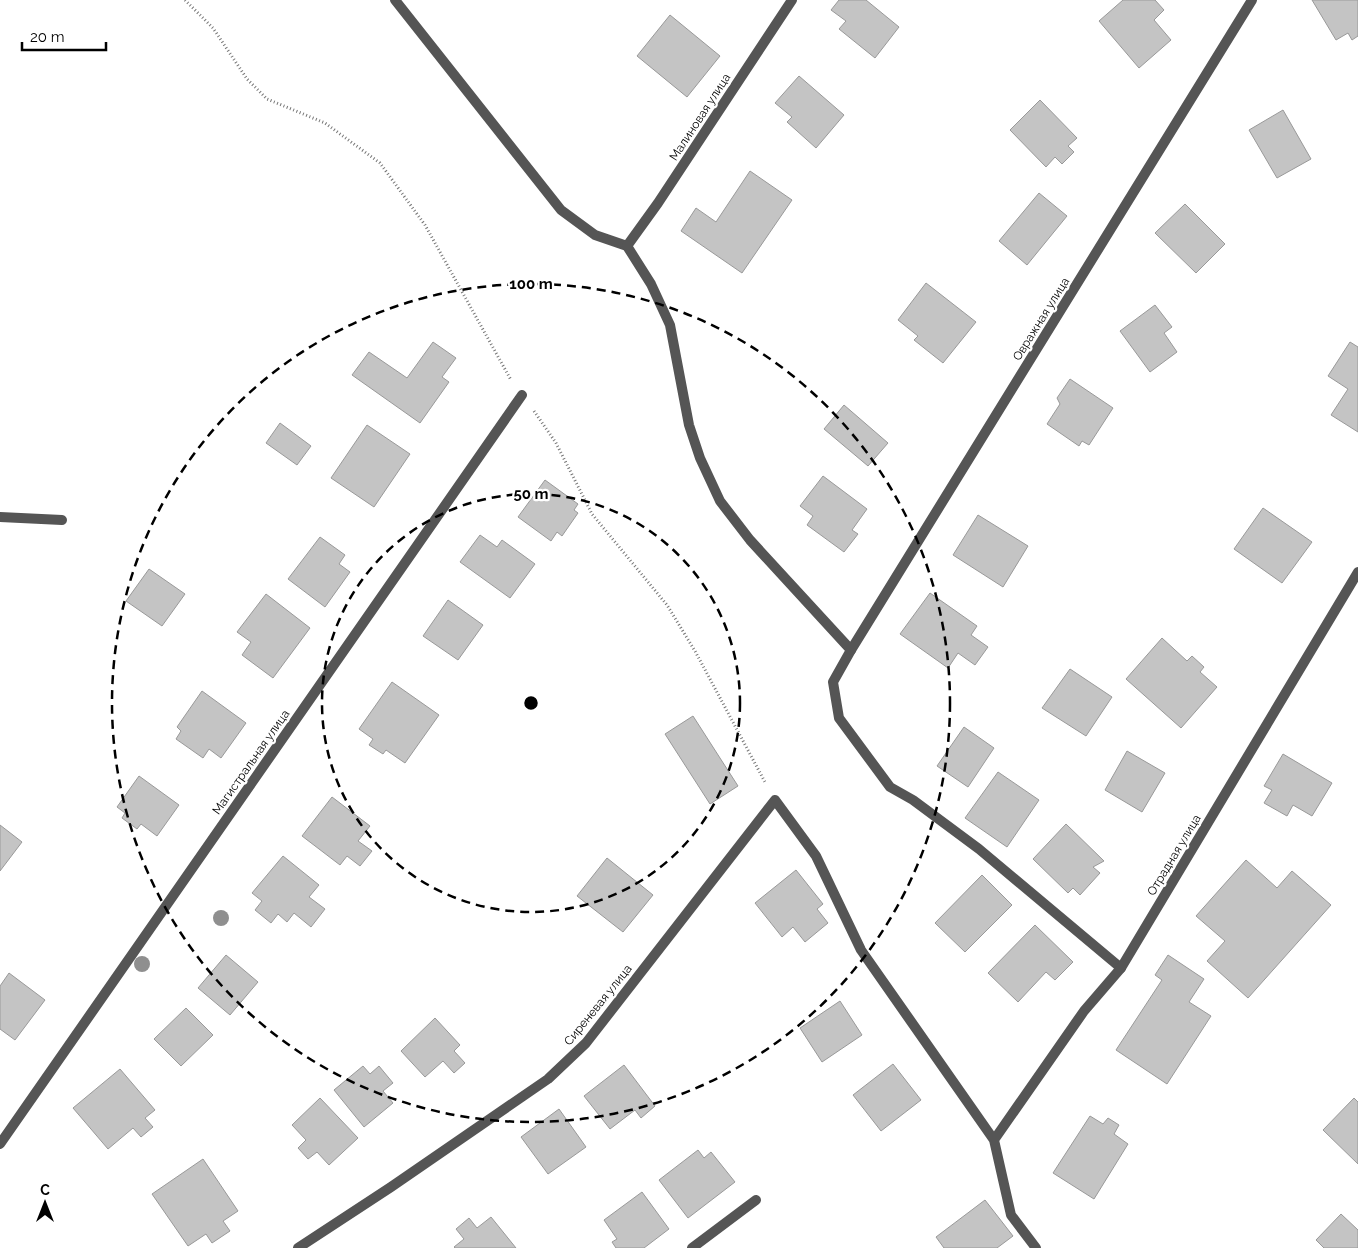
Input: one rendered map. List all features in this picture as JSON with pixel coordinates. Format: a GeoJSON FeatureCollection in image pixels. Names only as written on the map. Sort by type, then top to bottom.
{"type":"FeatureCollection","features":[{"type":"Feature","properties":{"kind":"street"},"geometry":{"type":"LineString","coordinates":[[395,0],[561,210],[595,235],[627,246],[651,284],[670,325],[689,425],[700,458],[720,501],[750,540],[850,650]]}},
{"type":"Feature","properties":{"kind":"street","name":"Малиновая улица"},"geometry":{"type":"LineString","coordinates":[[627,246],[658,204],[792,0]]}},
{"type":"Feature","properties":{"kind":"street","name":"Овражная улица"},"geometry":{"type":"LineString","coordinates":[[1120,968],[979,849],[913,800],[890,787],[839,718],[834,682],[850,650],[1252,0]]}},
{"type":"Feature","properties":{"kind":"street","name":"Магистральная улица"},"geometry":{"type":"LineString","coordinates":[[0,1144],[522,394]]}},
{"type":"Feature","properties":{"kind":"street"},"geometry":{"type":"LineString","coordinates":[[0,517],[62,520]]}},
{"type":"Feature","properties":{"kind":"street","name":"Отрадная улица"},"geometry":{"type":"LineString","coordinates":[[994,1140],[1084,1011],[1120,968],[1358,572]]}},
{"type":"Feature","properties":{"kind":"street"},"geometry":{"type":"LineString","coordinates":[[775,800],[816,856],[861,950],[994,1140],[1010,1215],[1036,1248]]}},
{"type":"Feature","properties":{"kind":"street","name":"Сиреневая улица"},"geometry":{"type":"LineString","coordinates":[[298,1248],[391,1187],[548,1079],[580,1049],[775,800]]}},
{"type":"Feature","properties":{"kind":"street"},"geometry":{"type":"LineString","coordinates":[[692,1248],[756,1200]]}},
{"type":"Feature","properties":{"kind":"path"},"geometry":{"type":"LineString","coordinates":[[185,0],[212,28],[247,80],[266,99],[325,123],[380,163],[425,225],[512,381],[556,443],[592,514],[667,605],[695,651],[775,800]]}},
{"type":"Feature","properties":{"kind":"building"},"geometry":{"type":"Polygon","coordinates":[[[839,0],[866,0],[899,27],[875,58],[839,29],[846,21],[831,10],[839,0]]]}},
{"type":"Feature","properties":{"kind":"building"},"geometry":{"type":"Polygon","coordinates":[[[1123,0],[1155,0],[1164,10],[1154,20],[1171,40],[1139,68],[1099,21],[1123,0]]]}},
{"type":"Feature","properties":{"kind":"building"},"geometry":{"type":"Polygon","coordinates":[[[1312,0],[1358,0],[1358,36],[1352,40],[1348,33],[1336,40],[1312,0]]]}},
{"type":"Feature","properties":{"kind":"building"},"geometry":{"type":"Polygon","coordinates":[[[670,15],[720,56],[687,97],[637,56],[670,15]]]}},
{"type":"Feature","properties":{"kind":"building"},"geometry":{"type":"Polygon","coordinates":[[[799,76],[844,115],[816,148],[787,122],[792,117],[775,103],[799,76]]]}},
{"type":"Feature","properties":{"kind":"building"},"geometry":{"type":"Polygon","coordinates":[[[1040,100],[1077,138],[1068,146],[1074,152],[1062,164],[1055,157],[1046,167],[1010,130],[1040,100]]]}},
{"type":"Feature","properties":{"kind":"building"},"geometry":{"type":"Polygon","coordinates":[[[1283,110],[1311,159],[1277,178],[1249,130],[1283,110]]]}},
{"type":"Feature","properties":{"kind":"building"},"geometry":{"type":"Polygon","coordinates":[[[750,171],[792,200],[742,273],[681,231],[696,208],[716,222],[750,171]]]}},
{"type":"Feature","properties":{"kind":"building"},"geometry":{"type":"Polygon","coordinates":[[[1039,193],[1067,216],[1027,265],[999,241],[1039,193]]]}},
{"type":"Feature","properties":{"kind":"building"},"geometry":{"type":"Polygon","coordinates":[[[1185,204],[1225,244],[1196,273],[1155,233],[1185,204]]]}},
{"type":"Feature","properties":{"kind":"building"},"geometry":{"type":"Polygon","coordinates":[[[926,283],[976,322],[943,363],[914,340],[918,336],[898,320],[926,283]]]}},
{"type":"Feature","properties":{"kind":"building"},"geometry":{"type":"Polygon","coordinates":[[[1155,305],[1172,327],[1164,333],[1177,352],[1150,372],[1120,331],[1155,305]]]}},
{"type":"Feature","properties":{"kind":"building"},"geometry":{"type":"Polygon","coordinates":[[[433,342],[456,358],[442,377],[449,382],[420,423],[352,375],[369,352],[407,378],[433,342]]]}},
{"type":"Feature","properties":{"kind":"building"},"geometry":{"type":"Polygon","coordinates":[[[1350,342],[1358,347],[1358,432],[1331,415],[1348,389],[1328,376],[1350,342]]]}},
{"type":"Feature","properties":{"kind":"building"},"geometry":{"type":"Polygon","coordinates":[[[1070,379],[1113,408],[1089,445],[1082,441],[1079,446],[1047,424],[1060,404],[1057,398],[1070,379]]]}},
{"type":"Feature","properties":{"kind":"building"},"geometry":{"type":"Polygon","coordinates":[[[844,405],[888,443],[868,466],[824,429],[844,405]]]}},
{"type":"Feature","properties":{"kind":"building"},"geometry":{"type":"Polygon","coordinates":[[[280,423],[311,446],[297,465],[266,443],[280,423]]]}},
{"type":"Feature","properties":{"kind":"building"},"geometry":{"type":"Polygon","coordinates":[[[367,425],[410,454],[374,507],[331,478],[367,425]]]}},
{"type":"Feature","properties":{"kind":"building"},"geometry":{"type":"Polygon","coordinates":[[[823,476],[867,509],[852,530],[858,534],[844,552],[807,525],[813,516],[800,506],[823,476]]]}},
{"type":"Feature","properties":{"kind":"building"},"geometry":{"type":"Polygon","coordinates":[[[545,480],[578,504],[574,510],[578,513],[562,536],[557,532],[551,541],[518,517],[545,480]]]}},
{"type":"Feature","properties":{"kind":"building"},"geometry":{"type":"Polygon","coordinates":[[[1263,508],[1312,542],[1282,583],[1234,549],[1263,508]]]}},
{"type":"Feature","properties":{"kind":"building"},"geometry":{"type":"Polygon","coordinates":[[[978,515],[1028,546],[1003,587],[953,555],[978,515]]]}},
{"type":"Feature","properties":{"kind":"building"},"geometry":{"type":"Polygon","coordinates":[[[480,535],[497,547],[502,540],[535,564],[510,598],[460,562],[480,535]]]}},
{"type":"Feature","properties":{"kind":"building"},"geometry":{"type":"Polygon","coordinates":[[[320,537],[345,555],[339,564],[350,572],[325,607],[288,579],[320,537]]]}},
{"type":"Feature","properties":{"kind":"building"},"geometry":{"type":"Polygon","coordinates":[[[149,569],[185,594],[162,626],[126,601],[149,569]]]}},
{"type":"Feature","properties":{"kind":"building"},"geometry":{"type":"Polygon","coordinates":[[[930,593],[977,626],[971,635],[988,647],[975,665],[958,653],[948,668],[900,634],[930,593]]]}},
{"type":"Feature","properties":{"kind":"building"},"geometry":{"type":"Polygon","coordinates":[[[266,594],[310,628],[273,678],[242,655],[251,642],[237,632],[266,594]]]}},
{"type":"Feature","properties":{"kind":"building"},"geometry":{"type":"Polygon","coordinates":[[[448,600],[483,625],[458,660],[423,636],[448,600]]]}},
{"type":"Feature","properties":{"kind":"building"},"geometry":{"type":"Polygon","coordinates":[[[1162,638],[1187,661],[1192,656],[1204,667],[1200,672],[1217,687],[1181,728],[1126,679],[1162,638]]]}},
{"type":"Feature","properties":{"kind":"building"},"geometry":{"type":"Polygon","coordinates":[[[1070,669],[1112,697],[1086,736],[1042,708],[1070,669]]]}},
{"type":"Feature","properties":{"kind":"building"},"geometry":{"type":"Polygon","coordinates":[[[392,682],[439,715],[405,763],[386,750],[383,754],[369,745],[373,739],[359,729],[392,682]]]}},
{"type":"Feature","properties":{"kind":"building"},"geometry":{"type":"Polygon","coordinates":[[[202,691],[246,723],[221,758],[209,749],[203,758],[176,739],[181,731],[177,727],[202,691]]]}},
{"type":"Feature","properties":{"kind":"building"},"geometry":{"type":"Polygon","coordinates":[[[693,716],[738,786],[710,804],[665,734],[693,716]]]}},
{"type":"Feature","properties":{"kind":"building"},"geometry":{"type":"Polygon","coordinates":[[[964,727],[994,748],[968,787],[937,766],[964,727]]]}},
{"type":"Feature","properties":{"kind":"building"},"geometry":{"type":"Polygon","coordinates":[[[1127,751],[1165,773],[1142,812],[1105,790],[1127,751]]]}},
{"type":"Feature","properties":{"kind":"building"},"geometry":{"type":"Polygon","coordinates":[[[1283,754],[1332,783],[1312,816],[1293,805],[1287,816],[1264,803],[1272,790],[1264,786],[1283,754]]]}},
{"type":"Feature","properties":{"kind":"building"},"geometry":{"type":"Polygon","coordinates":[[[998,772],[1039,800],[1007,847],[965,818],[998,772]]]}},
{"type":"Feature","properties":{"kind":"building"},"geometry":{"type":"Polygon","coordinates":[[[139,776],[179,805],[157,836],[141,824],[137,829],[122,818],[125,813],[117,807],[139,776]]]}},
{"type":"Feature","properties":{"kind":"building"},"geometry":{"type":"Polygon","coordinates":[[[332,797],[370,826],[358,841],[372,851],[360,866],[347,856],[340,865],[302,836],[332,797]]]}},
{"type":"Feature","properties":{"kind":"building"},"geometry":{"type":"Polygon","coordinates":[[[1066,824],[1104,861],[1093,867],[1100,873],[1080,895],[1073,888],[1068,893],[1033,859],[1066,824]]]}},
{"type":"Feature","properties":{"kind":"building"},"geometry":{"type":"Polygon","coordinates":[[[0,825],[22,842],[0,871],[0,825]]]}},
{"type":"Feature","properties":{"kind":"building"},"geometry":{"type":"Polygon","coordinates":[[[283,856],[319,885],[309,897],[325,909],[311,927],[294,913],[287,922],[278,914],[271,923],[255,910],[262,901],[252,893],[283,856]]]}},
{"type":"Feature","properties":{"kind":"building"},"geometry":{"type":"Polygon","coordinates":[[[607,858],[653,895],[623,932],[577,896],[607,858]]]}},
{"type":"Feature","properties":{"kind":"building"},"geometry":{"type":"Polygon","coordinates":[[[1246,860],[1277,888],[1292,871],[1331,905],[1248,998],[1207,961],[1225,941],[1196,916],[1246,860]]]}},
{"type":"Feature","properties":{"kind":"building"},"geometry":{"type":"Polygon","coordinates":[[[796,870],[823,904],[817,909],[828,923],[805,942],[793,927],[782,937],[755,903],[796,870]]]}},
{"type":"Feature","properties":{"kind":"building"},"geometry":{"type":"Polygon","coordinates":[[[982,875],[1012,905],[965,952],[935,923],[982,875]]]}},
{"type":"Feature","properties":{"kind":"building"},"geometry":{"type":"Polygon","coordinates":[[[1035,925],[1073,962],[1055,980],[1046,972],[1018,1002],[988,973],[1035,925]]]}},
{"type":"Feature","properties":{"kind":"building"},"geometry":{"type":"Polygon","coordinates":[[[226,955],[258,982],[230,1015],[198,988],[226,955]]]}},
{"type":"Feature","properties":{"kind":"building"},"geometry":{"type":"Polygon","coordinates":[[[1168,955],[1204,979],[1189,1002],[1211,1016],[1167,1084],[1116,1050],[1162,980],[1155,975],[1168,955]]]}},
{"type":"Feature","properties":{"kind":"building"},"geometry":{"type":"Polygon","coordinates":[[[9,973],[45,1000],[15,1040],[0,1029],[0,986],[9,973]]]}},
{"type":"Feature","properties":{"kind":"building"},"geometry":{"type":"Polygon","coordinates":[[[840,1001],[862,1035],[822,1062],[800,1028],[840,1001]]]}},
{"type":"Feature","properties":{"kind":"building"},"geometry":{"type":"Polygon","coordinates":[[[186,1008],[213,1035],[181,1066],[154,1039],[186,1008]]]}},
{"type":"Feature","properties":{"kind":"building"},"geometry":{"type":"Polygon","coordinates":[[[435,1018],[460,1045],[454,1051],[465,1063],[454,1073],[443,1061],[425,1077],[401,1051],[435,1018]]]}},
{"type":"Feature","properties":{"kind":"building"},"geometry":{"type":"Polygon","coordinates":[[[893,1064],[921,1100],[881,1131],[853,1095],[893,1064]]]}},
{"type":"Feature","properties":{"kind":"building"},"geometry":{"type":"Polygon","coordinates":[[[624,1065],[655,1106],[641,1118],[635,1110],[610,1129],[584,1096],[624,1065]]]}},
{"type":"Feature","properties":{"kind":"building"},"geometry":{"type":"Polygon","coordinates":[[[363,1066],[370,1074],[379,1066],[393,1083],[383,1091],[393,1103],[364,1127],[334,1090],[363,1066]]]}},
{"type":"Feature","properties":{"kind":"building"},"geometry":{"type":"Polygon","coordinates":[[[120,1069],[155,1110],[145,1118],[153,1127],[141,1137],[133,1128],[108,1149],[73,1108],[120,1069]]]}},
{"type":"Feature","properties":{"kind":"building"},"geometry":{"type":"Polygon","coordinates":[[[320,1098],[358,1138],[329,1165],[317,1152],[308,1159],[298,1148],[306,1140],[292,1125],[320,1098]]]}},
{"type":"Feature","properties":{"kind":"building"},"geometry":{"type":"Polygon","coordinates":[[[1354,1098],[1358,1102],[1358,1164],[1323,1130],[1354,1098]]]}},
{"type":"Feature","properties":{"kind":"building"},"geometry":{"type":"Polygon","coordinates":[[[559,1109],[586,1147],[548,1174],[521,1137],[559,1109]]]}},
{"type":"Feature","properties":{"kind":"building"},"geometry":{"type":"Polygon","coordinates":[[[1090,1116],[1103,1124],[1108,1118],[1119,1125],[1114,1134],[1128,1144],[1094,1199],[1053,1173],[1090,1116]]]}},
{"type":"Feature","properties":{"kind":"building"},"geometry":{"type":"Polygon","coordinates":[[[698,1150],[704,1158],[711,1152],[735,1182],[688,1218],[659,1180],[698,1150]]]}},
{"type":"Feature","properties":{"kind":"building"},"geometry":{"type":"Polygon","coordinates":[[[203,1159],[238,1211],[223,1221],[230,1231],[212,1243],[206,1234],[188,1246],[152,1194],[203,1159]]]}},
{"type":"Feature","properties":{"kind":"building"},"geometry":{"type":"Polygon","coordinates":[[[642,1192],[669,1229],[644,1248],[616,1248],[612,1242],[617,1239],[604,1220],[642,1192]]]}},
{"type":"Feature","properties":{"kind":"building"},"geometry":{"type":"Polygon","coordinates":[[[985,1200],[1013,1236],[997,1248],[944,1248],[936,1237],[985,1200]]]}},
{"type":"Feature","properties":{"kind":"building"},"geometry":{"type":"Polygon","coordinates":[[[1341,1214],[1358,1230],[1358,1248],[1324,1248],[1316,1240],[1341,1214]]]}},
{"type":"Feature","properties":{"kind":"building"},"geometry":{"type":"Polygon","coordinates":[[[491,1217],[516,1248],[454,1247],[464,1239],[456,1229],[469,1218],[477,1228],[491,1217]]]}}]}
